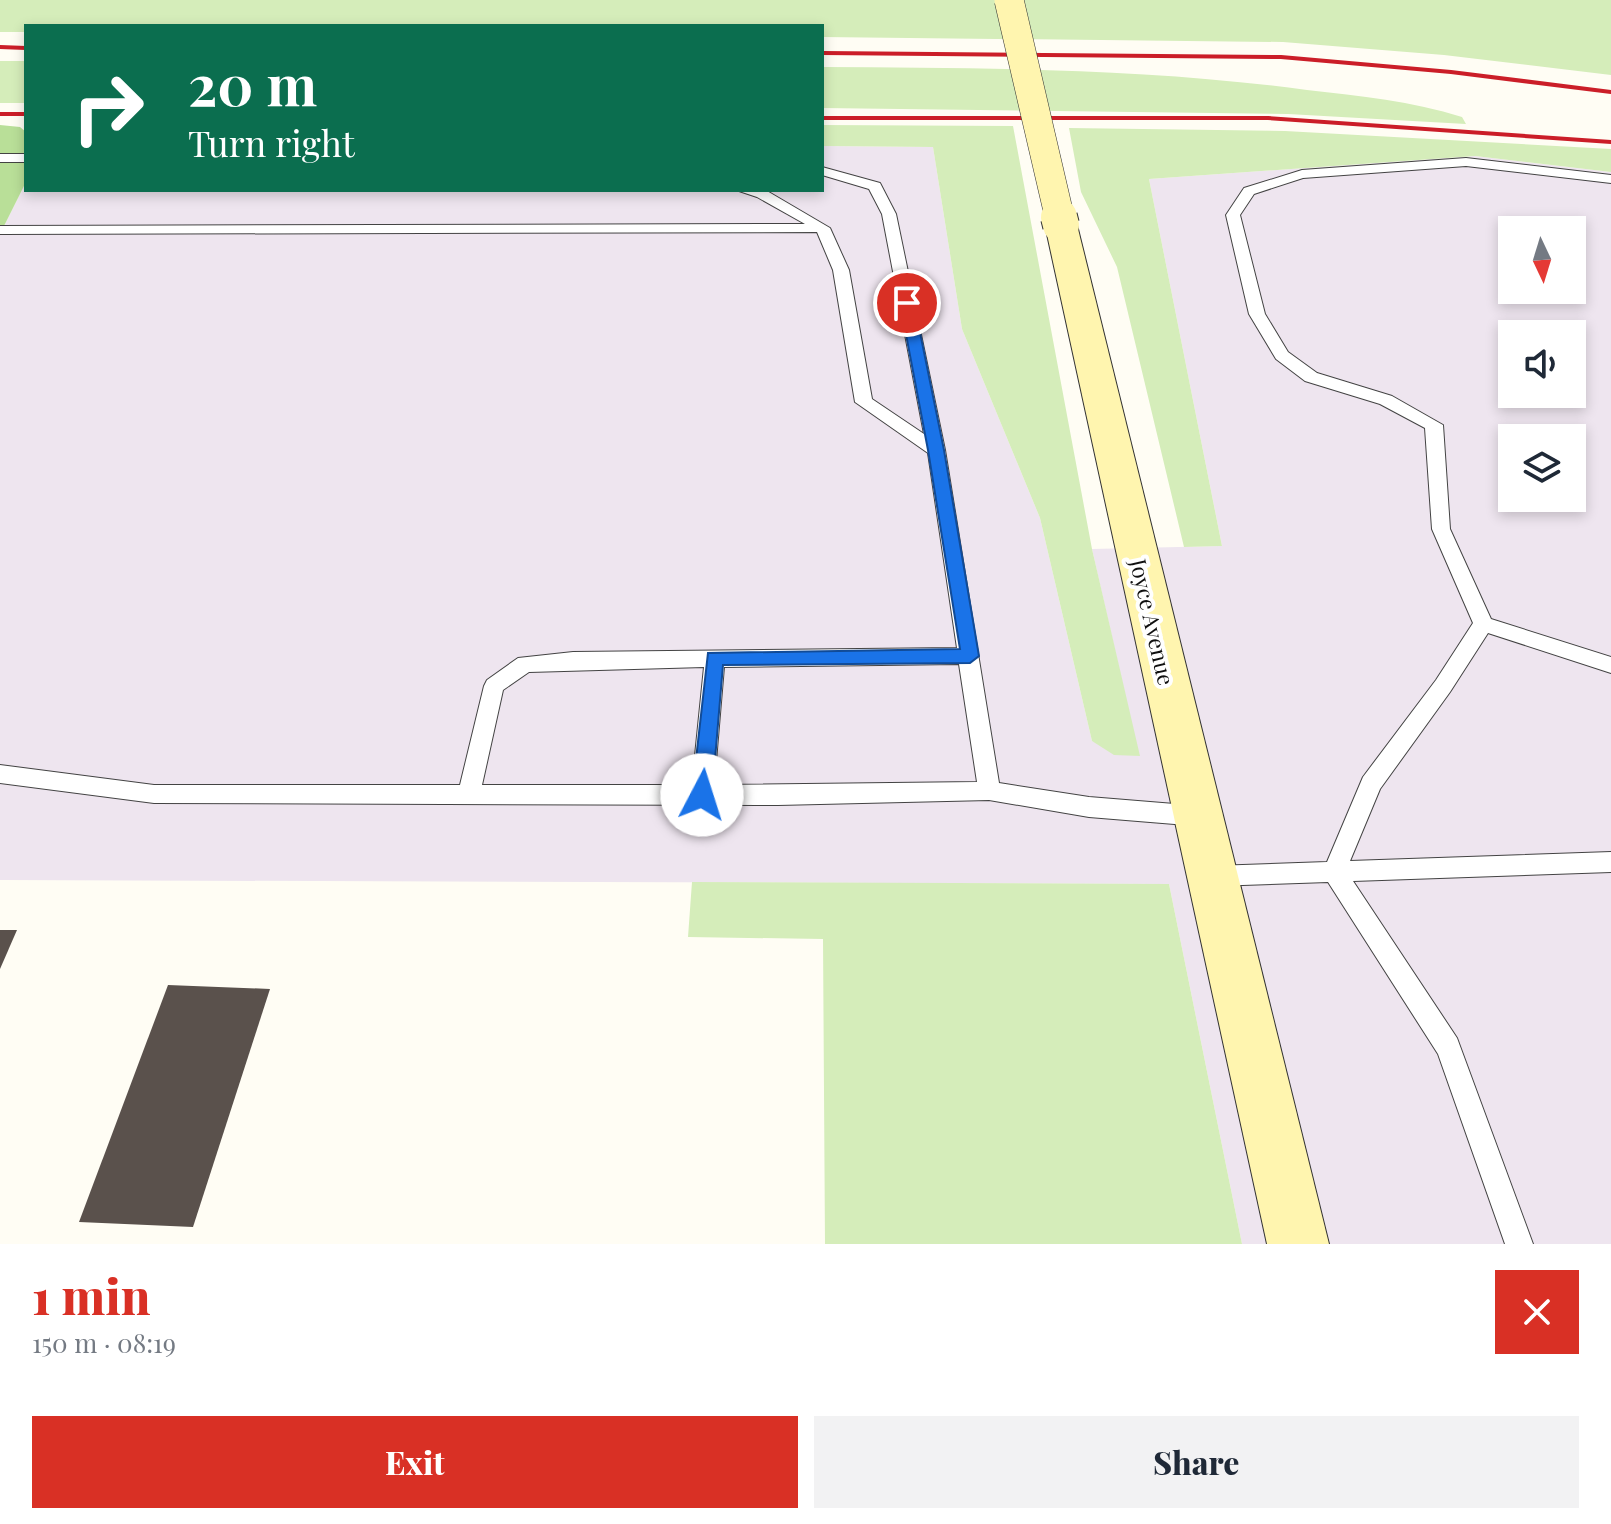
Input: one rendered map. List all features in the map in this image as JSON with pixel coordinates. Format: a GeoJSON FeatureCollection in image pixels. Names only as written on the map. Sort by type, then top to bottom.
{"type":"FeatureCollection","features":[{"type":"Feature","properties":{"kind":"street","name":"Joyce Avenue"},"geometry":{"type":"LineString","coordinates":[[1009,0],[1298,1244]]}},
{"type":"Feature","properties":{"kind":"lane"},"geometry":{"type":"LineString","coordinates":[[0,158],[24,158]]}},
{"type":"Feature","properties":{"kind":"lane"},"geometry":{"type":"LineString","coordinates":[[1611,179],[1466,162],[1302,174],[1249,191],[1233,215],[1257,314],[1282,355],[1311,377],[1386,400],[1434,425],[1441,529],[1483,624],[1611,665]]}},
{"type":"Feature","properties":{"kind":"lane"},"geometry":{"type":"LineString","coordinates":[[824,172],[875,186],[889,214],[936,450],[989,791]]}},
{"type":"Feature","properties":{"kind":"lane"},"geometry":{"type":"LineString","coordinates":[[752,192],[762,194],[823,228],[841,270],[864,402],[936,450]]}},
{"type":"Feature","properties":{"kind":"lane"},"geometry":{"type":"LineString","coordinates":[[0,230],[823,228]]}},
{"type":"Feature","properties":{"kind":"lane"},"geometry":{"type":"LineString","coordinates":[[1334,872],[1371,784],[1443,686],[1483,624]]}},
{"type":"Feature","properties":{"kind":"lane"},"geometry":{"type":"LineString","coordinates":[[469,795],[494,686],[525,664],[715,658],[970,656]]}},
{"type":"Feature","properties":{"kind":"lane"},"geometry":{"type":"LineString","coordinates":[[702,795],[715,658]]}},
{"type":"Feature","properties":{"kind":"lane"},"geometry":{"type":"LineString","coordinates":[[0,774],[154,794],[702,795],[989,791],[1089,807],[1199,816]]}},
{"type":"Feature","properties":{"kind":"lane"},"geometry":{"type":"LineString","coordinates":[[1213,876],[1611,862]]}},
{"type":"Feature","properties":{"kind":"lane"},"geometry":{"type":"LineString","coordinates":[[1334,872],[1448,1047],[1519,1244]]}},
{"type":"Feature","properties":{"kind":"shaded area"},"geometry":{"type":"Polygon","coordinates":[[[824,146],[933,147],[962,329],[1040,518],[1092,741],[1139,756],[1092,549],[1222,546],[1149,179],[1475,156],[1611,172],[1611,1244],[1242,1244],[1169,884],[0,880],[0,234],[24,186],[24,192],[824,192],[824,146]]]}},
{"type":"Feature","properties":{"kind":"green space"},"geometry":{"type":"Polygon","coordinates":[[[0,0],[1611,0],[1611,75],[1444,55],[1283,42],[824,37],[824,24],[24,24],[24,32],[0,32],[0,0]]]}},
{"type":"Feature","properties":{"kind":"green space"},"geometry":{"type":"Polygon","coordinates":[[[0,61],[24,61],[24,103],[0,103],[0,61]]]}},
{"type":"Feature","properties":{"kind":"green space"},"geometry":{"type":"Polygon","coordinates":[[[824,67],[1065,71],[1186,77],[1386,100],[1462,117],[1466,124],[1288,114],[824,108],[824,67]]]}},
{"type":"Feature","properties":{"kind":"green space"},"geometry":{"type":"Polygon","coordinates":[[[0,125],[24,130],[24,186],[0,234],[0,125]]]}},
{"type":"Feature","properties":{"kind":"green space"},"geometry":{"type":"Polygon","coordinates":[[[824,125],[1013,126],[1092,549],[1140,756],[1114,755],[1092,741],[1040,518],[962,329],[933,147],[824,146],[824,125]]]}},
{"type":"Feature","properties":{"kind":"green space"},"geometry":{"type":"Polygon","coordinates":[[[1069,128],[1285,131],[1611,149],[1611,172],[1475,156],[1149,179],[1222,546],[1184,547],[1117,267],[1081,192],[1069,128]]]}},
{"type":"Feature","properties":{"kind":"green space"},"geometry":{"type":"Polygon","coordinates":[[[692,882],[1169,884],[1242,1244],[825,1244],[823,939],[688,937],[692,882]]]}},
{"type":"Feature","properties":{"kind":"building"},"geometry":{"type":"Polygon","coordinates":[[[0,930],[17,930],[0,969],[0,930]]]}},
{"type":"Feature","properties":{"kind":"building"},"geometry":{"type":"Polygon","coordinates":[[[168,985],[270,989],[193,1227],[79,1222],[168,985]]]}},
{"type":"Feature","properties":{"kind":"railway"},"geometry":{"type":"LineString","coordinates":[[0,47],[24,48]]}},
{"type":"Feature","properties":{"kind":"railway"},"geometry":{"type":"LineString","coordinates":[[824,53],[1281,57],[1451,72],[1611,92]]}},
{"type":"Feature","properties":{"kind":"railway"},"geometry":{"type":"LineString","coordinates":[[0,114],[24,114]]}},
{"type":"Feature","properties":{"kind":"railway"},"geometry":{"type":"LineString","coordinates":[[824,118],[1268,118],[1611,142]]}},
{"type":"Feature","properties":{"kind":"route"},"geometry":{"type":"LineString","coordinates":[[702,795],[715,658],[970,656],[936,450],[907,303]]}}]}
